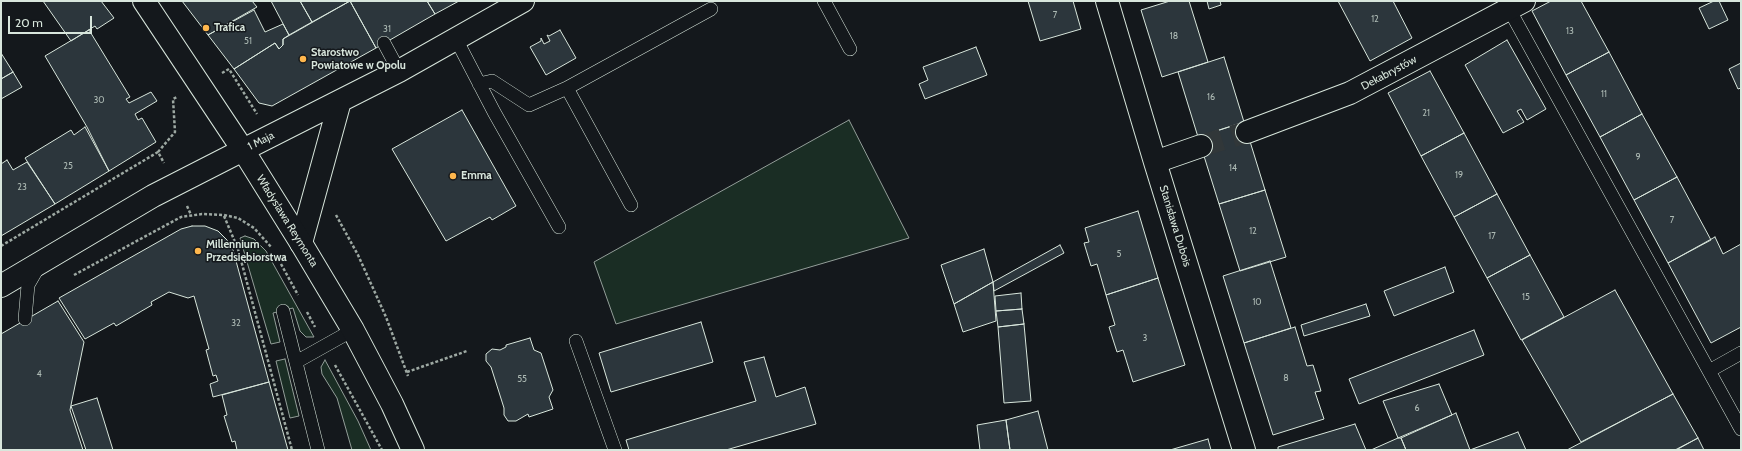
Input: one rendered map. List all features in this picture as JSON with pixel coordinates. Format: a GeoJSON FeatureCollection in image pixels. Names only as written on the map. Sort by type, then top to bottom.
{"type":"FeatureCollection","features":[{"type":"Feature","properties":{"kind":"street","name":"Władysława Reymonta"},"geometry":{"type":"LineString","coordinates":[[144,1],[243,150],[353,330],[392,404],[412,450]]}},
{"type":"Feature","properties":{"kind":"street","name":"1 Maja"},"geometry":{"type":"LineString","coordinates":[[1,286],[153,196],[399,71],[523,1]]}},
{"type":"Feature","properties":{"kind":"street","name":"Stanisława Dubois"},"geometry":{"type":"LineString","coordinates":[[1107,1],[1244,450]]}},
{"type":"Feature","properties":{"kind":"street","name":"Dekabrystów"},"geometry":{"type":"LineString","coordinates":[[1247,132],[1350,93],[1517,5]]}},
{"type":"Feature","properties":{"kind":"street"},"geometry":{"type":"LineString","coordinates":[[301,243],[340,100]]}},
{"type":"Feature","properties":{"kind":"street"},"geometry":{"type":"LineString","coordinates":[[1155,162],[1201,146]]}},
{"type":"Feature","properties":{"kind":"lane"},"geometry":{"type":"LineString","coordinates":[[824,1],[850,49]]}},
{"type":"Feature","properties":{"kind":"lane"},"geometry":{"type":"LineString","coordinates":[[1517,5],[1709,371],[1741,429]]}},
{"type":"Feature","properties":{"kind":"lane"},"geometry":{"type":"LineString","coordinates":[[479,84],[492,81],[530,105],[567,88],[711,9]]}},
{"type":"Feature","properties":{"kind":"lane"},"geometry":{"type":"LineString","coordinates":[[456,39],[479,84],[558,227]]}},
{"type":"Feature","properties":{"kind":"lane"},"geometry":{"type":"LineString","coordinates":[[384,43],[399,71]]}},
{"type":"Feature","properties":{"kind":"lane"},"geometry":{"type":"LineString","coordinates":[[567,88],[632,205]]}},
{"type":"Feature","properties":{"kind":"lane"},"geometry":{"type":"LineString","coordinates":[[25,319],[28,285],[41,262]]}},
{"type":"Feature","properties":{"kind":"lane"},"geometry":{"type":"LineString","coordinates":[[283,311],[318,450]]}},
{"type":"Feature","properties":{"kind":"lane"},"geometry":{"type":"LineString","coordinates":[[296,362],[353,330]]}},
{"type":"Feature","properties":{"kind":"lane"},"geometry":{"type":"LineString","coordinates":[[576,341],[615,450]]}},
{"type":"Feature","properties":{"kind":"lane"},"geometry":{"type":"LineString","coordinates":[[1709,371],[1741,353]]}},
{"type":"Feature","properties":{"kind":"path"},"geometry":{"type":"LineString","coordinates":[[333,209],[358,255],[386,317],[410,379]]}},
{"type":"Feature","properties":{"kind":"path"},"geometry":{"type":"LineString","coordinates":[[69,278],[181,217],[202,214],[224,215],[238,218],[254,228],[275,252]]}},
{"type":"Feature","properties":{"kind":"path"},"geometry":{"type":"LineString","coordinates":[[224,215],[238,249],[292,450]]}},
{"type":"Feature","properties":{"kind":"path"},"geometry":{"type":"LineString","coordinates":[[407,372],[466,351]]}},
{"type":"Feature","properties":{"kind":"green space"},"geometry":{"type":"Polygon","coordinates":[[[849,120],[909,238],[616,324],[594,262],[849,120]]]}},
{"type":"Feature","properties":{"kind":"green space"},"geometry":{"type":"Polygon","coordinates":[[[245,236],[254,239],[266,251],[314,337],[306,337],[300,331],[293,308],[273,313],[280,342],[271,344],[240,238],[245,236]]]}},
{"type":"Feature","properties":{"kind":"green space"},"geometry":{"type":"Polygon","coordinates":[[[285,359],[299,416],[290,418],[276,361],[285,359]]]}},
{"type":"Feature","properties":{"kind":"green space"},"geometry":{"type":"Polygon","coordinates":[[[325,360],[358,421],[371,450],[352,450],[337,398],[322,374],[321,367],[325,360]]]}},
{"type":"Feature","properties":{"kind":"building"},"geometry":{"type":"Polygon","coordinates":[[[43,1],[101,1],[114,18],[97,29],[95,26],[71,41],[43,1]]]}},
{"type":"Feature","properties":{"kind":"building"},"geometry":{"type":"Polygon","coordinates":[[[182,1],[252,1],[257,7],[208,35],[182,1]]]}},
{"type":"Feature","properties":{"kind":"building"},"geometry":{"type":"Polygon","coordinates":[[[271,1],[300,1],[312,22],[289,35],[271,1]]]}},
{"type":"Feature","properties":{"kind":"building"},"geometry":{"type":"Polygon","coordinates":[[[300,1],[350,1],[312,22],[300,1]]]}},
{"type":"Feature","properties":{"kind":"building","name":"Starostwo Powiatowe w Opolu"},"geometry":{"type":"Polygon","coordinates":[[[350,1],[376,48],[272,106],[259,103],[234,69],[275,43],[279,49],[283,45],[283,39],[350,1]]]}},
{"type":"Feature","properties":{"kind":"building"},"geometry":{"type":"Polygon","coordinates":[[[350,1],[427,1],[435,14],[376,48],[350,1]]]}},
{"type":"Feature","properties":{"kind":"building"},"geometry":{"type":"Polygon","coordinates":[[[427,1],[459,1],[435,14],[427,1]]]}},
{"type":"Feature","properties":{"kind":"building"},"geometry":{"type":"Polygon","coordinates":[[[1028,1],[1073,1],[1081,29],[1040,41],[1028,1]]]}},
{"type":"Feature","properties":{"kind":"building"},"geometry":{"type":"Polygon","coordinates":[[[1170,1],[1189,1],[1208,62],[1162,77],[1141,10],[1170,1]]]}},
{"type":"Feature","properties":{"kind":"building"},"geometry":{"type":"Polygon","coordinates":[[[1207,1],[1220,1],[1221,5],[1209,9],[1207,1]]]}},
{"type":"Feature","properties":{"kind":"building"},"geometry":{"type":"Polygon","coordinates":[[[1338,1],[1393,1],[1412,38],[1370,61],[1338,1]]]}},
{"type":"Feature","properties":{"kind":"building"},"geometry":{"type":"Polygon","coordinates":[[[1551,1],[1581,1],[1609,52],[1566,75],[1532,11],[1551,1]]]}},
{"type":"Feature","properties":{"kind":"building"},"geometry":{"type":"Polygon","coordinates":[[[1714,1],[1719,1],[1728,20],[1709,29],[1699,8],[1714,1]]]}},
{"type":"Feature","properties":{"kind":"building"},"geometry":{"type":"Polygon","coordinates":[[[254,10],[265,32],[283,24],[289,35],[283,39],[283,45],[279,49],[275,43],[234,69],[208,35],[254,10]]]}},
{"type":"Feature","properties":{"kind":"building"},"geometry":{"type":"Polygon","coordinates":[[[89,30],[130,97],[126,99],[129,103],[151,92],[157,101],[135,114],[138,120],[142,118],[156,142],[109,171],[87,127],[45,56],[89,30]]]}},
{"type":"Feature","properties":{"kind":"building"},"geometry":{"type":"Polygon","coordinates":[[[560,30],[576,58],[546,75],[530,47],[541,41],[541,38],[544,44],[550,41],[547,35],[549,36],[560,30]]]}},
{"type":"Feature","properties":{"kind":"building"},"geometry":{"type":"Polygon","coordinates":[[[1507,40],[1546,109],[1527,120],[1521,109],[1517,111],[1524,122],[1503,133],[1465,65],[1507,40]]]}},
{"type":"Feature","properties":{"kind":"building"},"geometry":{"type":"Polygon","coordinates":[[[976,47],[987,75],[925,99],[919,84],[928,80],[923,67],[976,47]]]}},
{"type":"Feature","properties":{"kind":"building"},"geometry":{"type":"Polygon","coordinates":[[[1609,52],[1642,114],[1600,137],[1566,75],[1609,52]]]}},
{"type":"Feature","properties":{"kind":"building"},"geometry":{"type":"Polygon","coordinates":[[[1,53],[13,72],[1,79],[1,53]]]}},
{"type":"Feature","properties":{"kind":"building"},"geometry":{"type":"Polygon","coordinates":[[[1224,57],[1244,122],[1198,137],[1178,72],[1224,57]]]}},
{"type":"Feature","properties":{"kind":"building"},"geometry":{"type":"Polygon","coordinates":[[[1741,63],[1741,88],[1738,89],[1729,69],[1741,63]]]}},
{"type":"Feature","properties":{"kind":"building"},"geometry":{"type":"Polygon","coordinates":[[[1430,71],[1464,133],[1421,156],[1388,93],[1430,71]]]}},
{"type":"Feature","properties":{"kind":"building"},"geometry":{"type":"Polygon","coordinates":[[[13,72],[22,87],[1,99],[1,79],[13,72]]]}},
{"type":"Feature","properties":{"kind":"building","name":"Emma"},"geometry":{"type":"Polygon","coordinates":[[[462,110],[516,206],[492,220],[490,217],[446,241],[392,149],[462,110]]]}},
{"type":"Feature","properties":{"kind":"building"},"geometry":{"type":"Polygon","coordinates":[[[1642,114],[1677,177],[1634,200],[1600,137],[1642,114]]]}},
{"type":"Feature","properties":{"kind":"building"},"geometry":{"type":"Polygon","coordinates":[[[1244,122],[1265,190],[1219,204],[1198,137],[1244,122]]]}},
{"type":"Feature","properties":{"kind":"building"},"geometry":{"type":"Polygon","coordinates":[[[85,127],[109,171],[55,204],[25,158],[71,130],[74,135],[85,127]]]}},
{"type":"Feature","properties":{"kind":"building"},"geometry":{"type":"Polygon","coordinates":[[[1464,133],[1497,194],[1454,217],[1421,156],[1464,133]]]}},
{"type":"Feature","properties":{"kind":"building"},"geometry":{"type":"Polygon","coordinates":[[[7,160],[13,170],[27,162],[55,204],[1,236],[1,164],[7,160]]]}},
{"type":"Feature","properties":{"kind":"building"},"geometry":{"type":"Polygon","coordinates":[[[1677,177],[1711,240],[1668,263],[1634,200],[1677,177]]]}},
{"type":"Feature","properties":{"kind":"building"},"geometry":{"type":"Polygon","coordinates":[[[1265,190],[1286,257],[1240,271],[1219,204],[1265,190]]]}},
{"type":"Feature","properties":{"kind":"building"},"geometry":{"type":"Polygon","coordinates":[[[1497,194],[1530,255],[1487,278],[1454,217],[1497,194]]]}},
{"type":"Feature","properties":{"kind":"building"},"geometry":{"type":"Polygon","coordinates":[[[1138,211],[1158,278],[1106,295],[1097,264],[1091,266],[1084,243],[1089,242],[1085,228],[1138,211]]]}},
{"type":"Feature","properties":{"kind":"building"},"geometry":{"type":"Polygon","coordinates":[[[192,226],[205,226],[218,231],[227,240],[233,250],[269,382],[213,397],[210,384],[218,381],[216,375],[213,376],[206,350],[209,349],[194,296],[188,298],[169,292],[151,302],[152,305],[116,326],[114,323],[85,339],[59,298],[181,229],[192,226]]]}},
{"type":"Feature","properties":{"kind":"building"},"geometry":{"type":"Polygon","coordinates":[[[1715,237],[1723,254],[1741,244],[1741,327],[1711,343],[1668,263],[1715,237]]]}},
{"type":"Feature","properties":{"kind":"building"},"geometry":{"type":"Polygon","coordinates":[[[1060,245],[1064,253],[994,291],[993,282],[1060,245]]]}},
{"type":"Feature","properties":{"kind":"building"},"geometry":{"type":"Polygon","coordinates":[[[984,249],[993,282],[954,304],[941,265],[984,249]]]}},
{"type":"Feature","properties":{"kind":"building"},"geometry":{"type":"Polygon","coordinates":[[[1530,255],[1564,317],[1521,340],[1487,278],[1530,255]]]}},
{"type":"Feature","properties":{"kind":"building"},"geometry":{"type":"Polygon","coordinates":[[[1270,261],[1291,328],[1244,343],[1223,276],[1270,261]]]}},
{"type":"Feature","properties":{"kind":"building"},"geometry":{"type":"Polygon","coordinates":[[[1445,267],[1454,292],[1394,316],[1384,291],[1445,267]]]}},
{"type":"Feature","properties":{"kind":"building"},"geometry":{"type":"Polygon","coordinates":[[[1158,278],[1185,365],[1133,382],[1123,350],[1117,352],[1109,327],[1115,325],[1106,295],[1158,278]]]}},
{"type":"Feature","properties":{"kind":"building"},"geometry":{"type":"Polygon","coordinates":[[[993,282],[996,321],[963,332],[954,304],[993,282]]]}},
{"type":"Feature","properties":{"kind":"building"},"geometry":{"type":"Polygon","coordinates":[[[1615,290],[1673,394],[1581,442],[1522,340],[1615,290]]]}},
{"type":"Feature","properties":{"kind":"building"},"geometry":{"type":"Polygon","coordinates":[[[1021,293],[1022,309],[996,311],[995,296],[1021,293]]]}},
{"type":"Feature","properties":{"kind":"building"},"geometry":{"type":"Polygon","coordinates":[[[58,301],[84,342],[70,410],[83,450],[1,450],[1,334],[58,301]]]}},
{"type":"Feature","properties":{"kind":"building"},"geometry":{"type":"Polygon","coordinates":[[[1366,304],[1370,316],[1304,336],[1301,325],[1366,304]]]}},
{"type":"Feature","properties":{"kind":"building"},"geometry":{"type":"Polygon","coordinates":[[[1022,309],[1024,324],[998,327],[996,311],[1022,309]]]}},
{"type":"Feature","properties":{"kind":"building"},"geometry":{"type":"Polygon","coordinates":[[[701,322],[713,362],[611,392],[599,353],[701,322]]]}},
{"type":"Feature","properties":{"kind":"building"},"geometry":{"type":"Polygon","coordinates":[[[1024,324],[1031,401],[1004,403],[998,327],[1024,324]]]}},
{"type":"Feature","properties":{"kind":"building"},"geometry":{"type":"Polygon","coordinates":[[[1295,327],[1307,366],[1313,365],[1321,391],[1315,392],[1324,419],[1273,435],[1244,343],[1295,327]]]}},
{"type":"Feature","properties":{"kind":"building"},"geometry":{"type":"Polygon","coordinates":[[[1474,330],[1484,355],[1359,404],[1349,379],[1474,330]]]}},
{"type":"Feature","properties":{"kind":"building"},"geometry":{"type":"Polygon","coordinates":[[[530,338],[534,350],[541,353],[553,390],[549,397],[553,409],[529,417],[528,414],[516,421],[508,421],[504,415],[504,408],[491,367],[486,361],[486,354],[492,349],[500,350],[506,347],[506,345],[530,338]]]}},
{"type":"Feature","properties":{"kind":"building"},"geometry":{"type":"Polygon","coordinates":[[[764,357],[776,397],[805,387],[816,424],[726,450],[629,450],[626,440],[756,401],[744,362],[764,357]]]}},
{"type":"Feature","properties":{"kind":"building"},"geometry":{"type":"Polygon","coordinates":[[[269,382],[288,450],[237,450],[235,441],[232,442],[224,416],[227,415],[222,395],[269,382]]]}},
{"type":"Feature","properties":{"kind":"building"},"geometry":{"type":"Polygon","coordinates":[[[1439,384],[1452,415],[1398,438],[1383,401],[1439,384]]]}},
{"type":"Feature","properties":{"kind":"building"},"geometry":{"type":"Polygon","coordinates":[[[1673,394],[1698,438],[1675,450],[1567,450],[1673,394]]]}},
{"type":"Feature","properties":{"kind":"building"},"geometry":{"type":"Polygon","coordinates":[[[97,398],[113,450],[86,450],[71,406],[97,398]]]}},
{"type":"Feature","properties":{"kind":"building"},"geometry":{"type":"Polygon","coordinates":[[[1038,411],[1048,450],[1010,450],[1006,420],[1038,411]]]}},
{"type":"Feature","properties":{"kind":"building"},"geometry":{"type":"Polygon","coordinates":[[[1456,413],[1470,450],[1406,450],[1401,438],[1456,413]]]}},
{"type":"Feature","properties":{"kind":"building"},"geometry":{"type":"Polygon","coordinates":[[[1006,420],[1010,450],[980,450],[977,425],[1006,420]]]}},
{"type":"Feature","properties":{"kind":"building"},"geometry":{"type":"Polygon","coordinates":[[[1355,424],[1366,450],[1278,450],[1278,447],[1355,424]]]}},
{"type":"Feature","properties":{"kind":"building"},"geometry":{"type":"Polygon","coordinates":[[[1518,432],[1526,450],[1470,450],[1518,432]]]}},
{"type":"Feature","properties":{"kind":"building"},"geometry":{"type":"Polygon","coordinates":[[[1401,438],[1406,450],[1371,450],[1401,438]]]}},
{"type":"Feature","properties":{"kind":"building"},"geometry":{"type":"Polygon","coordinates":[[[1698,438],[1704,450],[1678,449],[1698,438]]]}},
{"type":"Feature","properties":{"kind":"building"},"geometry":{"type":"Polygon","coordinates":[[[1208,439],[1211,450],[1170,450],[1208,439]]]}},
{"type":"Feature","properties":{"kind":"tunnel"},"geometry":{"type":"LineString","coordinates":[[1201,146],[1247,132]]}},
{"type":"Feature","properties":{"kind":"place","name":"Trafica"},"geometry":{"type":"Point","coordinates":[206,28]}},
{"type":"Feature","properties":{"kind":"place","name":"Starostwo Powiatowe w Opolu"},"geometry":{"type":"Point","coordinates":[303,59]}},
{"type":"Feature","properties":{"kind":"place","name":"Emma"},"geometry":{"type":"Point","coordinates":[453,176]}},
{"type":"Feature","properties":{"kind":"place","name":"Millennium Przedsiębiorstwa"},"geometry":{"type":"Point","coordinates":[198,251]}}]}
